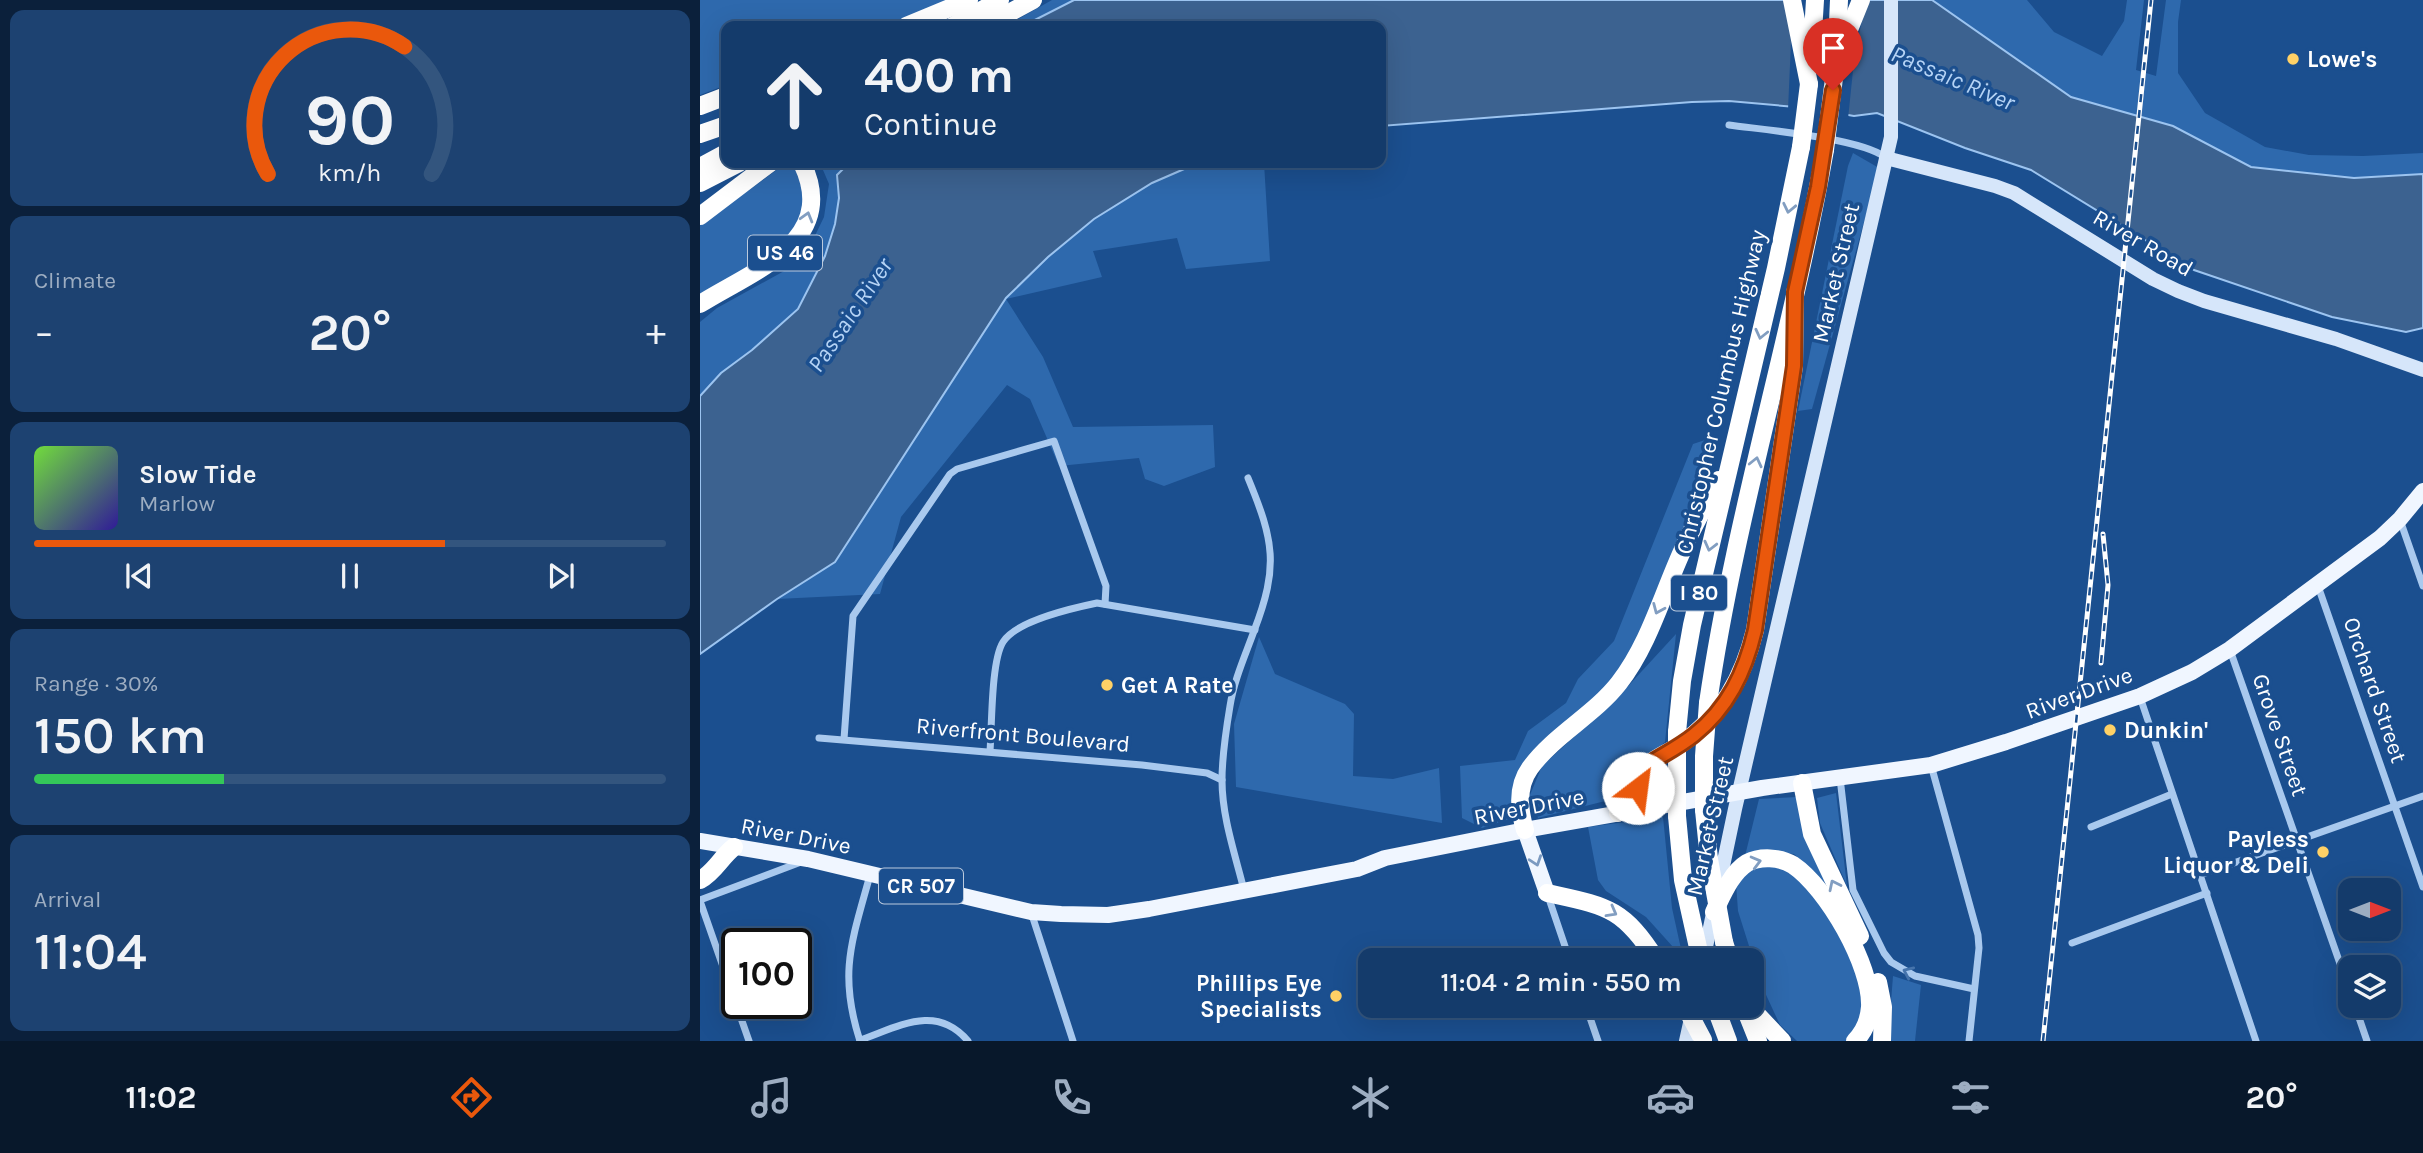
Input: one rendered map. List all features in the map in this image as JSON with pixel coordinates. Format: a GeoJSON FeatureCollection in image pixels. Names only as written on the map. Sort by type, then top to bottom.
{"type":"FeatureCollection","features":[{"type":"Feature","properties":{"kind":"highway"},"geometry":{"type":"LineString","coordinates":[[918,21],[969,0]]}},
{"type":"Feature","properties":{"kind":"highway"},"geometry":{"type":"LineString","coordinates":[[962,21],[1000,0]]}},
{"type":"Feature","properties":{"kind":"highway"},"geometry":{"type":"LineString","coordinates":[[994,21],[1033,0]]}},
{"type":"Feature","properties":{"kind":"highway"},"geometry":{"type":"LineString","coordinates":[[1791,0],[1809,84]]}},
{"type":"Feature","properties":{"kind":"highway","name":"Christopher Columbus Highway"},"geometry":{"type":"LineString","coordinates":[[1698,948],[1683,880],[1677,816],[1677,732],[1682,681],[1692,625],[1801,148],[1815,0]]}},
{"type":"Feature","properties":{"kind":"highway","name":"I 80"},"geometry":{"type":"LineString","coordinates":[[1726,948],[1709,859],[1704,810],[1708,703],[1731,577],[1776,418],[1795,292],[1825,150],[1836,62],[1839,0]]}},
{"type":"Feature","properties":{"kind":"highway"},"geometry":{"type":"LineString","coordinates":[[1836,62],[1861,0]]}},
{"type":"Feature","properties":{"kind":"highway"},"geometry":{"type":"LineString","coordinates":[[700,106],[721,98]]}},
{"type":"Feature","properties":{"kind":"highway"},"geometry":{"type":"LineString","coordinates":[[700,134],[721,127]]}},
{"type":"Feature","properties":{"kind":"highway"},"geometry":{"type":"LineString","coordinates":[[700,167],[721,156]]}},
{"type":"Feature","properties":{"kind":"highway"},"geometry":{"type":"LineString","coordinates":[[700,183],[728,168]]}},
{"type":"Feature","properties":{"kind":"highway"},"geometry":{"type":"LineString","coordinates":[[700,216],[763,168]]}},
{"type":"Feature","properties":{"kind":"highway","name":"US 46"},"geometry":{"type":"LineString","coordinates":[[700,304],[772,262],[797,240],[810,207],[809,181],[804,168]]}},
{"type":"Feature","properties":{"kind":"highway"},"geometry":{"type":"LineString","coordinates":[[1618,813],[1644,767],[1704,725],[1728,698],[1740,677],[1755,630],[1776,418]]}},
{"type":"Feature","properties":{"kind":"highway"},"geometry":{"type":"LineString","coordinates":[[1525,830],[1520,805],[1521,788],[1526,773],[1536,759],[1602,702],[1634,661],[1684,546],[1732,456]]}},
{"type":"Feature","properties":{"kind":"highway"},"geometry":{"type":"LineString","coordinates":[[1644,767],[1639,776],[1638,788],[1643,799],[1653,808]]}},
{"type":"Feature","properties":{"kind":"highway"},"geometry":{"type":"LineString","coordinates":[[1802,783],[1812,834],[1871,958],[1882,1007],[1882,1041]]}},
{"type":"Feature","properties":{"kind":"highway"},"geometry":{"type":"LineString","coordinates":[[700,880],[715,869],[734,847]]}},
{"type":"Feature","properties":{"kind":"highway"},"geometry":{"type":"LineString","coordinates":[[1714,912],[1734,876],[1750,862],[1778,859],[1800,872],[1817,889],[1842,926],[1866,979],[1870,998],[1869,1014],[1864,1030],[1855,1041]]}},
{"type":"Feature","properties":{"kind":"highway"},"geometry":{"type":"LineString","coordinates":[[1547,893],[1611,909],[1639,934],[1648,948]]}},
{"type":"Feature","properties":{"kind":"highway"},"geometry":{"type":"LineString","coordinates":[[1689,1018],[1698,1041]]}},
{"type":"Feature","properties":{"kind":"highway"},"geometry":{"type":"LineString","coordinates":[[1719,1018],[1728,1041]]}},
{"type":"Feature","properties":{"kind":"highway"},"geometry":{"type":"LineString","coordinates":[[1750,1018],[1758,1041]]}},
{"type":"Feature","properties":{"kind":"highway"},"geometry":{"type":"LineString","coordinates":[[1758,1018],[1782,1041]]}},
{"type":"Feature","properties":{"kind":"main road","name":"Market Street"},"geometry":{"type":"LineString","coordinates":[[1705,948],[1892,129],[1891,0]]}},
{"type":"Feature","properties":{"kind":"main road","name":"River Road"},"geometry":{"type":"LineString","coordinates":[[1886,158],[2014,193],[2153,279],[2178,291],[2423,370]]}},
{"type":"Feature","properties":{"kind":"main road","name":"River Drive"},"geometry":{"type":"LineString","coordinates":[[700,841],[808,859],[1031,912],[1120,914],[1357,869],[1385,858],[1525,830],[1740,792],[1930,765],[2140,696],[2192,672],[2230,649],[2374,542],[2400,519],[2423,491]]}},
{"type":"Feature","properties":{"kind":"main road"},"geometry":{"type":"LineString","coordinates":[[1525,830],[1547,893]]}},
{"type":"Feature","properties":{"kind":"main road"},"geometry":{"type":"LineString","coordinates":[[1695,1018],[1698,1041]]}},
{"type":"Feature","properties":{"kind":"street"},"geometry":{"type":"LineString","coordinates":[[1729,125],[1850,144],[1877,151],[1886,158]]}},
{"type":"Feature","properties":{"kind":"street"},"geometry":{"type":"LineString","coordinates":[[844,740],[852,616],[950,474],[957,469],[1054,441],[1106,586],[1105,604]]}},
{"type":"Feature","properties":{"kind":"street"},"geometry":{"type":"LineString","coordinates":[[1245,890],[1227,821],[1222,780],[1228,718],[1235,681],[1269,589],[1271,559],[1268,537],[1248,478]]}},
{"type":"Feature","properties":{"kind":"street"},"geometry":{"type":"LineString","coordinates":[[2400,519],[2423,586]]}},
{"type":"Feature","properties":{"kind":"street","name":"Orchard Street"},"geometry":{"type":"LineString","coordinates":[[2318,585],[2423,887]]}},
{"type":"Feature","properties":{"kind":"street"},"geometry":{"type":"LineString","coordinates":[[990,751],[996,660],[1006,638],[1017,629],[1097,603],[1255,630]]}},
{"type":"Feature","properties":{"kind":"street","name":"Grove Street"},"geometry":{"type":"LineString","coordinates":[[2230,649],[2338,958]]}},
{"type":"Feature","properties":{"kind":"street"},"geometry":{"type":"LineString","coordinates":[[2140,696],[2256,1041]]}},
{"type":"Feature","properties":{"kind":"street","name":"Riverfront Boulevard"},"geometry":{"type":"LineString","coordinates":[[819,738],[990,751],[1181,770],[1207,773],[1222,780]]}},
{"type":"Feature","properties":{"kind":"street"},"geometry":{"type":"LineString","coordinates":[[1930,765],[1978,935],[1969,1041]]}},
{"type":"Feature","properties":{"kind":"street"},"geometry":{"type":"LineString","coordinates":[[1840,778],[1853,890],[1884,953],[1891,962],[1914,976],[1974,989]]}},
{"type":"Feature","properties":{"kind":"street"},"geometry":{"type":"LineString","coordinates":[[2091,827],[2172,794]]}},
{"type":"Feature","properties":{"kind":"street"},"geometry":{"type":"LineString","coordinates":[[2200,875],[2423,796]]}},
{"type":"Feature","properties":{"kind":"street"},"geometry":{"type":"LineString","coordinates":[[749,1041],[700,900],[808,859]]}},
{"type":"Feature","properties":{"kind":"street"},"geometry":{"type":"LineString","coordinates":[[870,874],[850,950],[847,973],[849,996],[860,1041],[914,1021],[931,1020],[947,1023],[968,1041]]}},
{"type":"Feature","properties":{"kind":"street"},"geometry":{"type":"LineString","coordinates":[[1547,893],[1566,948]]}},
{"type":"Feature","properties":{"kind":"street"},"geometry":{"type":"LineString","coordinates":[[2072,943],[2207,893]]}},
{"type":"Feature","properties":{"kind":"street"},"geometry":{"type":"LineString","coordinates":[[1031,912],[1073,1041]]}},
{"type":"Feature","properties":{"kind":"street"},"geometry":{"type":"LineString","coordinates":[[1590,1018],[1598,1041]]}},
{"type":"Feature","properties":{"kind":"street"},"geometry":{"type":"LineString","coordinates":[[2359,1018],[2367,1041]]}},
{"type":"Feature","properties":{"kind":"shaded area"},"geometry":{"type":"Polygon","coordinates":[[[700,0],[951,0],[895,21],[721,21],[721,87],[700,95],[700,0]]]}},
{"type":"Feature","properties":{"kind":"shaded area"},"geometry":{"type":"Polygon","coordinates":[[[1052,0],[1074,0],[1033,21],[1015,21],[1052,0]]]}},
{"type":"Feature","properties":{"kind":"shaded area"},"geometry":{"type":"Polygon","coordinates":[[[1932,0],[2027,0],[2054,32],[2102,56],[2124,21],[2127,0],[2144,0],[2136,70],[2156,76],[2166,0],[2181,0],[2178,73],[2205,113],[2265,147],[2309,155],[2423,153],[2423,174],[2354,178],[2251,167],[2173,126],[2071,97],[1932,0]]]}},
{"type":"Feature","properties":{"kind":"shaded area"},"geometry":{"type":"Polygon","coordinates":[[[1853,153],[1879,168],[1812,409],[1798,411],[1848,166],[1853,153]]]}},
{"type":"Feature","properties":{"kind":"shaded area"},"geometry":{"type":"Polygon","coordinates":[[[779,168],[797,168],[808,197],[798,230],[763,259],[700,298],[700,224],[745,189],[748,191],[779,168]]]}},
{"type":"Feature","properties":{"kind":"shaded area"},"geometry":{"type":"Polygon","coordinates":[[[822,168],[844,168],[837,175],[839,198],[835,224],[825,256],[798,309],[752,350],[721,373],[700,396],[700,322],[717,308],[786,270],[808,250],[824,217],[829,184],[822,168]]]}},
{"type":"Feature","properties":{"kind":"shaded area"},"geometry":{"type":"Polygon","coordinates":[[[1186,168],[1264,168],[1270,261],[1186,269],[1177,238],[1093,251],[1102,277],[1006,299],[1043,357],[1073,427],[1213,425],[1215,467],[1164,486],[1145,479],[1139,458],[1059,466],[1030,399],[1007,385],[901,517],[880,594],[777,599],[835,562],[1006,298],[1048,257],[1094,219],[1152,183],[1186,168]]]}},
{"type":"Feature","properties":{"kind":"shaded area"},"geometry":{"type":"Polygon","coordinates":[[[1714,437],[1713,462],[1643,637],[1624,670],[1531,760],[1513,818],[1482,828],[1462,818],[1460,766],[1515,760],[1528,731],[1566,703],[1578,679],[1614,641],[1693,444],[1714,437]]]}},
{"type":"Feature","properties":{"kind":"shaded area"},"geometry":{"type":"Polygon","coordinates":[[[1676,634],[1665,742],[1644,760],[1621,797],[1538,818],[1530,795],[1542,766],[1619,696],[1676,634]]]}},
{"type":"Feature","properties":{"kind":"shaded area"},"geometry":{"type":"Polygon","coordinates":[[[1259,637],[1275,674],[1345,704],[1354,714],[1353,776],[1393,779],[1439,768],[1442,823],[1236,787],[1234,724],[1259,637]]]}},
{"type":"Feature","properties":{"kind":"shaded area"},"geometry":{"type":"Polygon","coordinates":[[[1836,793],[1847,886],[1820,823],[1817,798],[1836,793]]]}},
{"type":"Feature","properties":{"kind":"shaded area"},"geometry":{"type":"Polygon","coordinates":[[[1797,797],[1828,886],[1794,854],[1756,851],[1745,856],[1759,799],[1797,797]]]}},
{"type":"Feature","properties":{"kind":"shaded area"},"geometry":{"type":"Polygon","coordinates":[[[1663,817],[1672,908],[1681,948],[1674,948],[1646,917],[1606,891],[1598,880],[1588,827],[1663,817]]]}},
{"type":"Feature","properties":{"kind":"shaded area"},"geometry":{"type":"Polygon","coordinates":[[[1771,865],[1796,876],[1819,903],[1845,942],[1863,985],[1866,1003],[1863,1021],[1849,1041],[1797,1041],[1780,1025],[1764,990],[1764,948],[1750,948],[1738,911],[1736,883],[1749,869],[1771,865]]]}},
{"type":"Feature","properties":{"kind":"shaded area"},"geometry":{"type":"Polygon","coordinates":[[[1893,976],[1921,985],[1915,1041],[1888,1041],[1893,976]]]}},
{"type":"Feature","properties":{"kind":"water","name":"Passaic River"},"geometry":{"type":"Polygon","coordinates":[[[1074,0],[1932,0],[2071,97],[2173,126],[2251,167],[2354,178],[2423,174],[2423,328],[2406,332],[2332,317],[2194,270],[2031,170],[1965,148],[1877,113],[1854,116],[1807,108],[1729,101],[1386,126],[1386,21],[1033,21],[1074,0]]]}},
{"type":"Feature","properties":{"kind":"water","name":"Passaic River"},"geometry":{"type":"Polygon","coordinates":[[[844,168],[1186,168],[1152,183],[1094,219],[1048,257],[1006,298],[835,562],[700,654],[700,396],[721,373],[752,350],[798,309],[825,256],[835,224],[839,198],[837,175],[844,168]]]}},
{"type":"Feature","properties":{"kind":"pier"},"geometry":{"type":"Polygon","coordinates":[[[1786,0],[1867,0],[1855,51],[1848,119],[1788,110],[1791,42],[1786,0]]]}},
{"type":"Feature","properties":{"kind":"railway"},"geometry":{"type":"LineString","coordinates":[[2043,1041],[2151,0]]}},
{"type":"Feature","properties":{"kind":"railway"},"geometry":{"type":"LineString","coordinates":[[2101,663],[2108,585],[2103,534]]}},
{"type":"Feature","properties":{"kind":"place","name":"Lowe's"},"geometry":{"type":"Point","coordinates":[2293,59]}},
{"type":"Feature","properties":{"kind":"place","name":"Get A Rate"},"geometry":{"type":"Point","coordinates":[1107,685]}},
{"type":"Feature","properties":{"kind":"place","name":"Dunkin'"},"geometry":{"type":"Point","coordinates":[2110,730]}},
{"type":"Feature","properties":{"kind":"place","name":"Payless Liquor & Deli"},"geometry":{"type":"Point","coordinates":[2323,852]}},
{"type":"Feature","properties":{"kind":"place","name":"Phillips Eye Specialists"},"geometry":{"type":"Point","coordinates":[1336,996]}},
{"type":"Feature","properties":{"kind":"route"},"geometry":{"type":"LineString","coordinates":[[1638,788],[1639,776],[1644,767],[1694,735],[1714,716],[1740,677],[1749,654],[1755,630],[1794,366],[1795,292],[1825,150],[1833,90]]}}]}
